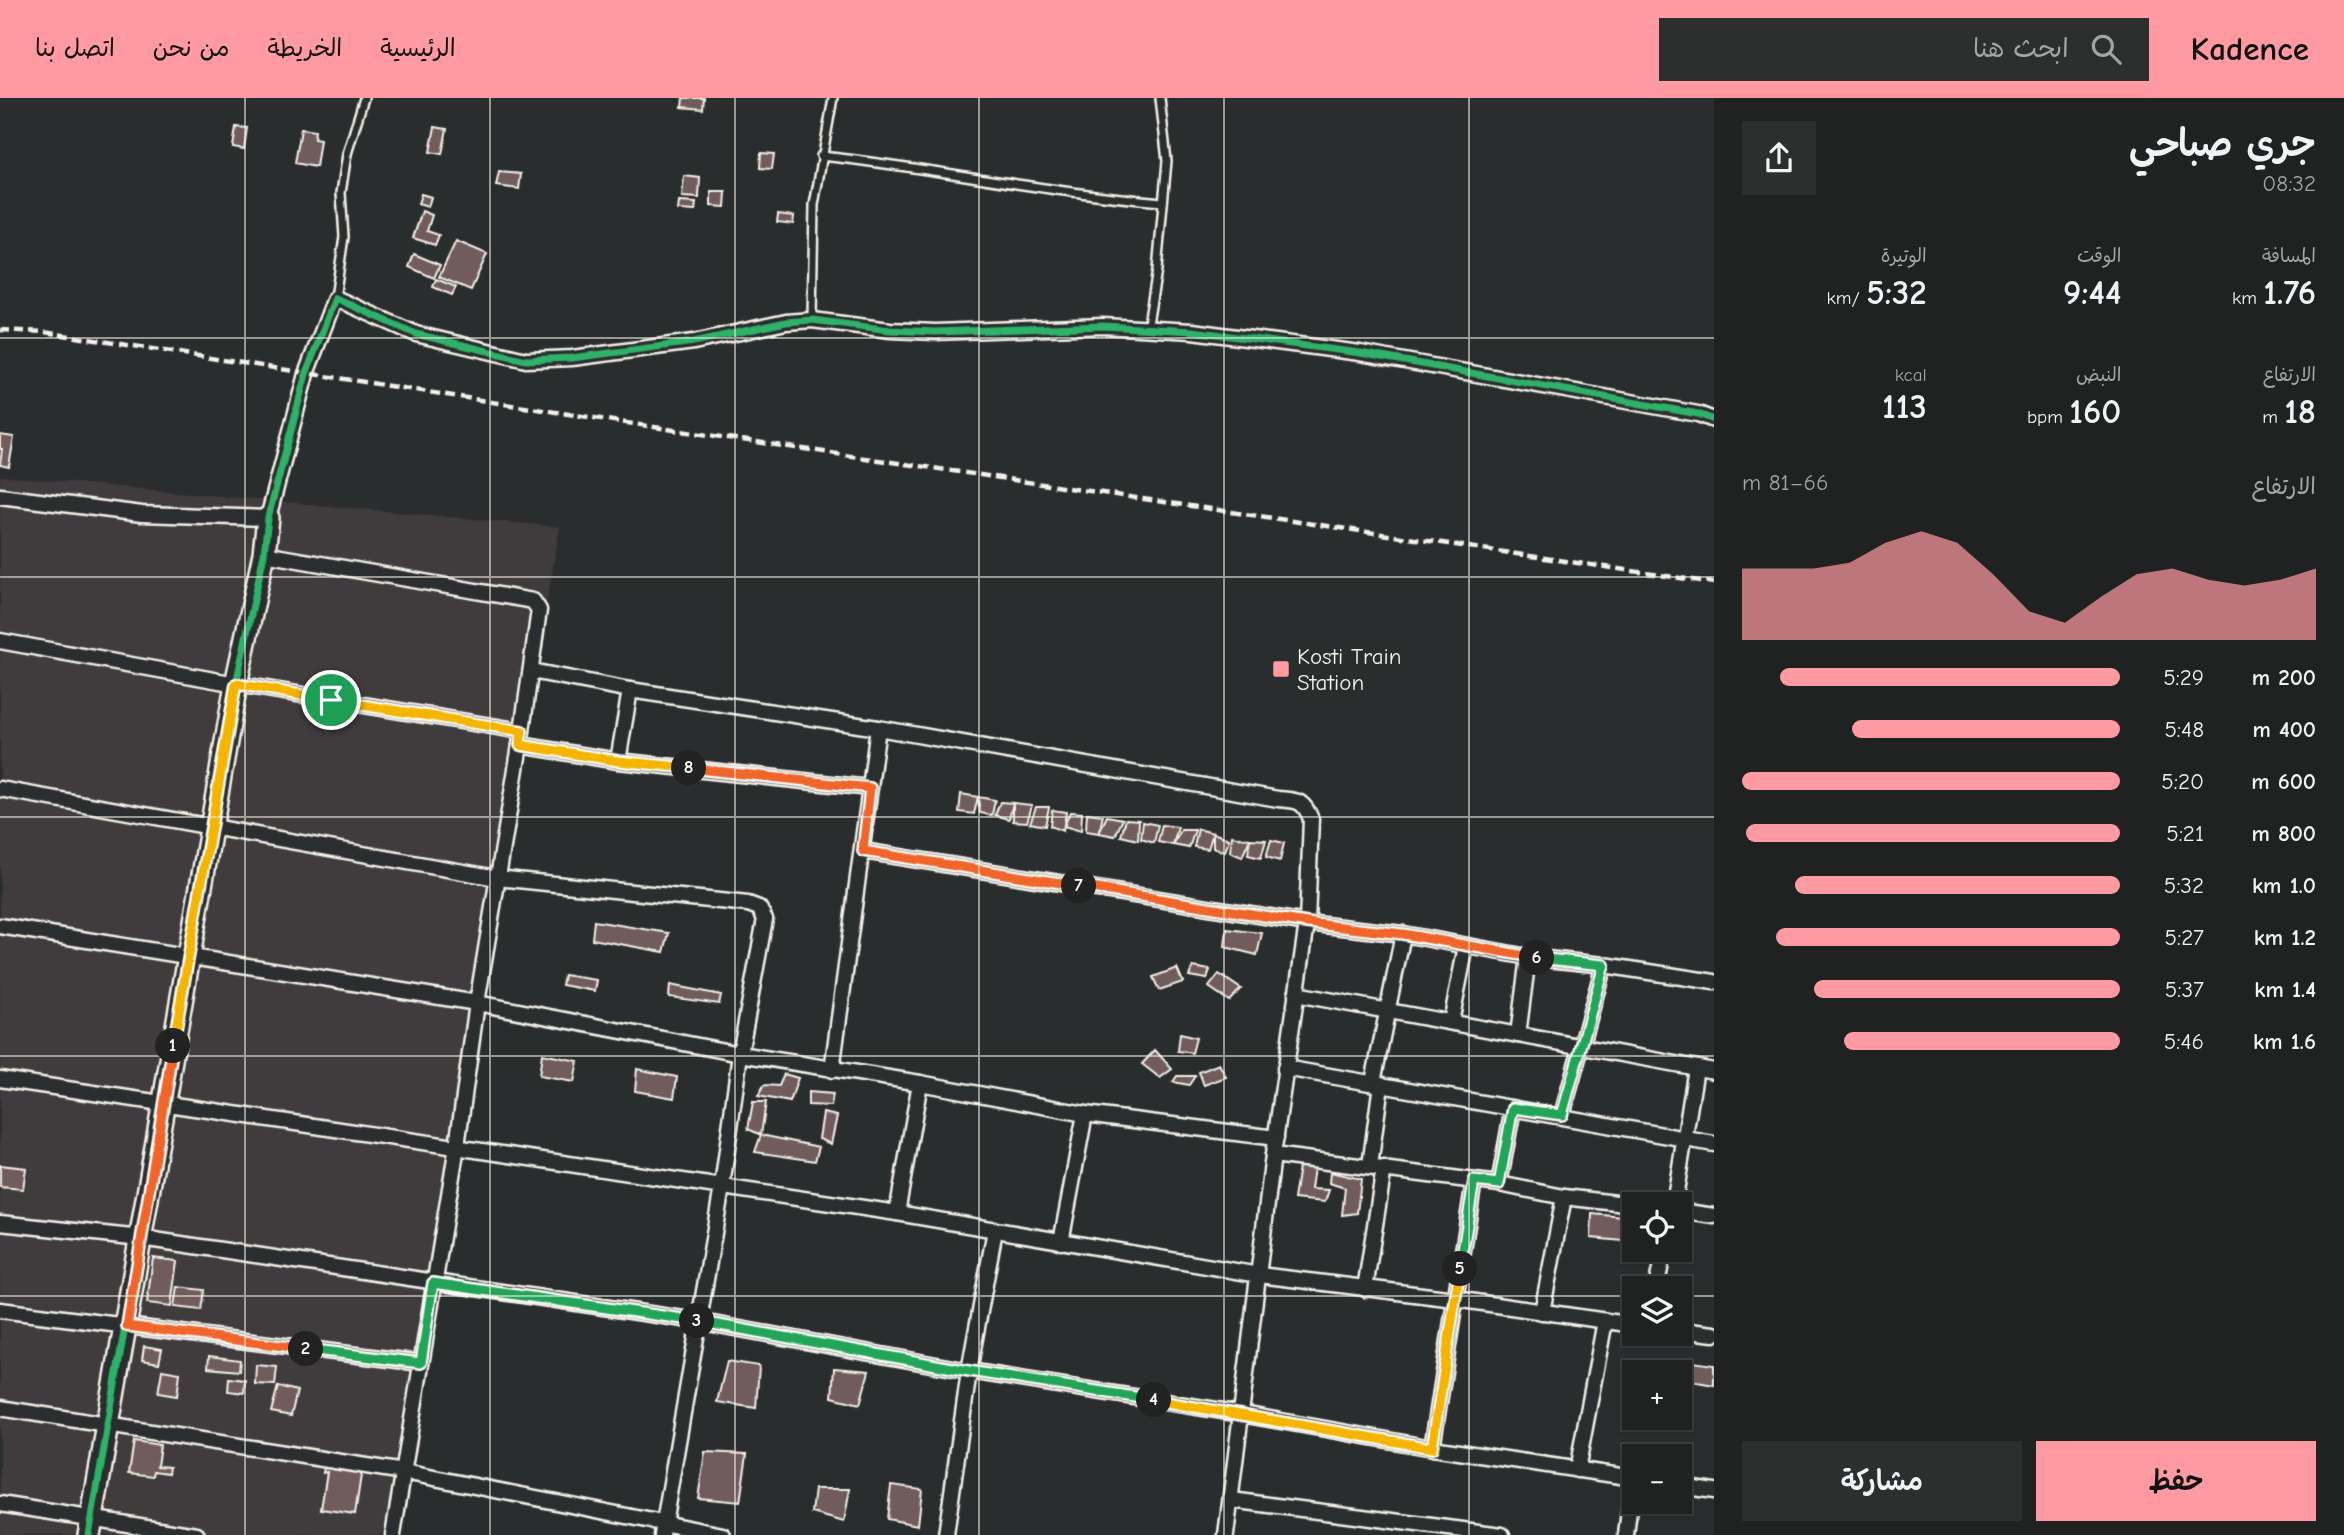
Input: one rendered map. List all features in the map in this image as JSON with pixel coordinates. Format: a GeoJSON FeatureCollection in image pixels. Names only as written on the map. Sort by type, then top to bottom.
{"type":"FeatureCollection","features":[{"type":"Feature","properties":{"kind":"street"},"geometry":{"type":"LineString","coordinates":[[90,1527],[127,1326],[236,684],[264,554],[268,518],[306,374],[335,298],[416,334],[526,360],[572,358],[694,342],[786,322],[811,320],[890,330],[935,332],[1103,326],[1192,331],[1360,353],[1698,414],[1714,420]]}},
{"type":"Feature","properties":{"kind":"street"},"geometry":{"type":"LineString","coordinates":[[0,496],[142,514],[268,518]]}},
{"type":"Feature","properties":{"kind":"street"},"geometry":{"type":"LineString","coordinates":[[264,554],[533,601],[539,610],[457,1146],[393,1535]]}},
{"type":"Feature","properties":{"kind":"street"},"geometry":{"type":"LineString","coordinates":[[0,641],[521,738],[618,761],[870,788]]}},
{"type":"Feature","properties":{"kind":"street"},"geometry":{"type":"LineString","coordinates":[[531,671],[630,690],[878,729],[1298,801],[1306,807],[1311,819],[1307,923],[1273,1155],[1227,1535]]}},
{"type":"Feature","properties":{"kind":"street"},"geometry":{"type":"LineString","coordinates":[[618,761],[630,690]]}},
{"type":"Feature","properties":{"kind":"street"},"geometry":{"type":"LineString","coordinates":[[832,1069],[878,729]]}},
{"type":"Feature","properties":{"kind":"street"},"geometry":{"type":"LineString","coordinates":[[0,789],[213,825],[497,878],[748,904],[759,908],[765,919],[740,1054],[722,1187],[663,1530]]}},
{"type":"Feature","properties":{"kind":"street"},"geometry":{"type":"LineString","coordinates":[[863,851],[1307,923],[1403,934],[1528,957],[1604,965],[1714,982]]}},
{"type":"Feature","properties":{"kind":"street"},"geometry":{"type":"LineString","coordinates":[[0,926],[477,1003],[740,1054],[920,1083],[1085,1114],[1276,1138]]}},
{"type":"Feature","properties":{"kind":"street"},"geometry":{"type":"LineString","coordinates":[[1365,1289],[1377,1167],[1377,1083],[1403,934]]}},
{"type":"Feature","properties":{"kind":"street"},"geometry":{"type":"LineString","coordinates":[[1451,1022],[1466,946]]}},
{"type":"Feature","properties":{"kind":"street"},"geometry":{"type":"LineString","coordinates":[[1518,1035],[1528,957]]}},
{"type":"Feature","properties":{"kind":"street"},"geometry":{"type":"LineString","coordinates":[[1562,1115],[1604,965]]}},
{"type":"Feature","properties":{"kind":"street"},"geometry":{"type":"LineString","coordinates":[[1296,994],[1714,1071]]}},
{"type":"Feature","properties":{"kind":"street"},"geometry":{"type":"LineString","coordinates":[[1285,1068],[1714,1144]]}},
{"type":"Feature","properties":{"kind":"street"},"geometry":{"type":"LineString","coordinates":[[1676,1192],[1696,1068]]}},
{"type":"Feature","properties":{"kind":"street"},"geometry":{"type":"LineString","coordinates":[[0,1079],[897,1213],[1259,1275],[1622,1323]]}},
{"type":"Feature","properties":{"kind":"street"},"geometry":{"type":"LineString","coordinates":[[897,1213],[920,1083]]}},
{"type":"Feature","properties":{"kind":"street"},"geometry":{"type":"LineString","coordinates":[[1499,1184],[1513,1108]]}},
{"type":"Feature","properties":{"kind":"street"},"geometry":{"type":"LineString","coordinates":[[1061,1242],[1085,1114]]}},
{"type":"Feature","properties":{"kind":"street"},"geometry":{"type":"LineString","coordinates":[[1273,1155],[1377,1167],[1622,1204]]}},
{"type":"Feature","properties":{"kind":"street"},"geometry":{"type":"LineString","coordinates":[[1432,1448],[1474,1181]]}},
{"type":"Feature","properties":{"kind":"street"},"geometry":{"type":"LineString","coordinates":[[1542,1312],[1564,1197]]}},
{"type":"Feature","properties":{"kind":"street"},"geometry":{"type":"LineString","coordinates":[[1692,1213],[1714,1216]]}},
{"type":"Feature","properties":{"kind":"street"},"geometry":{"type":"LineString","coordinates":[[0,1223],[141,1238],[697,1321],[969,1371],[1242,1414],[1432,1448],[1622,1476]]}},
{"type":"Feature","properties":{"kind":"street"},"geometry":{"type":"LineString","coordinates":[[946,1535],[969,1371],[995,1230]]}},
{"type":"Feature","properties":{"kind":"street"},"geometry":{"type":"LineString","coordinates":[[0,1310],[421,1363]]}},
{"type":"Feature","properties":{"kind":"street"},"geometry":{"type":"LineString","coordinates":[[1577,1470],[1605,1321]]}},
{"type":"Feature","properties":{"kind":"street"},"geometry":{"type":"LineString","coordinates":[[1692,1331],[1714,1334]]}},
{"type":"Feature","properties":{"kind":"street"},"geometry":{"type":"LineString","coordinates":[[0,1408],[404,1472],[663,1530],[723,1535]]}},
{"type":"Feature","properties":{"kind":"street"},"geometry":{"type":"LineString","coordinates":[[1692,1488],[1714,1491]]}},
{"type":"Feature","properties":{"kind":"street"},"geometry":{"type":"LineString","coordinates":[[1231,1500],[1502,1535]]}},
{"type":"Feature","properties":{"kind":"street"},"geometry":{"type":"LineString","coordinates":[[0,1504],[90,1527],[197,1535]]}},
{"type":"Feature","properties":{"kind":"street"},"geometry":{"type":"LineString","coordinates":[[1626,1535],[1629,1514]]}},
{"type":"Feature","properties":{"kind":"lane"},"geometry":{"type":"LineString","coordinates":[[335,298],[344,237],[341,193],[347,154],[364,98]]}},
{"type":"Feature","properties":{"kind":"lane"},"geometry":{"type":"LineString","coordinates":[[811,320],[814,205],[833,98]]}},
{"type":"Feature","properties":{"kind":"lane"},"geometry":{"type":"LineString","coordinates":[[1147,330],[1157,270],[1167,161],[1160,98]]}},
{"type":"Feature","properties":{"kind":"lane"},"geometry":{"type":"LineString","coordinates":[[821,156],[899,164],[1111,198],[1163,202]]}},
{"type":"Feature","properties":{"kind":"shaded area"},"geometry":{"type":"Polygon","coordinates":[[[0,476],[560,527],[383,1535],[0,1535],[0,476]]]}},
{"type":"Feature","properties":{"kind":"building"},"geometry":{"type":"Polygon","coordinates":[[[683,98],[704,98],[703,109],[682,107],[683,98]]]}},
{"type":"Feature","properties":{"kind":"building"},"geometry":{"type":"Polygon","coordinates":[[[236,127],[247,128],[244,149],[233,147],[236,127]]]}},
{"type":"Feature","properties":{"kind":"building"},"geometry":{"type":"Polygon","coordinates":[[[435,127],[447,129],[442,154],[430,152],[435,127]]]}},
{"type":"Feature","properties":{"kind":"building"},"geometry":{"type":"Polygon","coordinates":[[[301,129],[315,131],[314,139],[320,140],[316,167],[295,163],[301,129]]]}},
{"type":"Feature","properties":{"kind":"building"},"geometry":{"type":"Polygon","coordinates":[[[761,153],[774,154],[772,169],[760,168],[761,153]]]}},
{"type":"Feature","properties":{"kind":"building"},"geometry":{"type":"Polygon","coordinates":[[[499,172],[521,174],[519,189],[496,186],[499,172]]]}},
{"type":"Feature","properties":{"kind":"building"},"geometry":{"type":"Polygon","coordinates":[[[684,176],[700,178],[699,198],[682,197],[684,176]]]}},
{"type":"Feature","properties":{"kind":"building"},"geometry":{"type":"Polygon","coordinates":[[[711,192],[726,192],[725,207],[711,206],[711,192]]]}},
{"type":"Feature","properties":{"kind":"building"},"geometry":{"type":"Polygon","coordinates":[[[421,194],[431,197],[428,207],[418,204],[421,194]]]}},
{"type":"Feature","properties":{"kind":"building"},"geometry":{"type":"Polygon","coordinates":[[[679,202],[696,203],[695,211],[678,210],[679,202]]]}},
{"type":"Feature","properties":{"kind":"building"},"geometry":{"type":"Polygon","coordinates":[[[422,211],[432,215],[427,231],[439,235],[435,245],[413,238],[422,211]]]}},
{"type":"Feature","properties":{"kind":"building"},"geometry":{"type":"Polygon","coordinates":[[[778,214],[794,216],[793,224],[777,222],[778,214]]]}},
{"type":"Feature","properties":{"kind":"building"},"geometry":{"type":"Polygon","coordinates":[[[456,241],[487,254],[471,290],[439,277],[456,241]]]}},
{"type":"Feature","properties":{"kind":"building"},"geometry":{"type":"Polygon","coordinates":[[[414,254],[440,265],[434,278],[409,267],[414,254]]]}},
{"type":"Feature","properties":{"kind":"building"},"geometry":{"type":"Polygon","coordinates":[[[436,279],[456,287],[452,295],[433,287],[436,279]]]}},
{"type":"Feature","properties":{"kind":"building"},"geometry":{"type":"Polygon","coordinates":[[[0,435],[14,437],[9,467],[0,465],[0,435]]]}},
{"type":"Feature","properties":{"kind":"building"},"geometry":{"type":"Polygon","coordinates":[[[961,794],[978,797],[974,814],[959,812],[961,794]]]}},
{"type":"Feature","properties":{"kind":"building"},"geometry":{"type":"Polygon","coordinates":[[[978,797],[995,800],[992,815],[980,813],[978,797]]]}},
{"type":"Feature","properties":{"kind":"building"},"geometry":{"type":"Polygon","coordinates":[[[1000,802],[1013,803],[1009,819],[995,815],[1000,802]]]}},
{"type":"Feature","properties":{"kind":"building"},"geometry":{"type":"Polygon","coordinates":[[[1013,803],[1032,805],[1027,822],[1013,821],[1013,803]]]}},
{"type":"Feature","properties":{"kind":"building"},"geometry":{"type":"Polygon","coordinates":[[[1036,807],[1049,807],[1045,826],[1030,823],[1036,807]]]}},
{"type":"Feature","properties":{"kind":"building"},"geometry":{"type":"Polygon","coordinates":[[[1052,810],[1066,812],[1063,831],[1050,826],[1052,810]]]}},
{"type":"Feature","properties":{"kind":"building"},"geometry":{"type":"Polygon","coordinates":[[[1070,812],[1082,813],[1081,831],[1064,826],[1070,812]]]}},
{"type":"Feature","properties":{"kind":"building"},"geometry":{"type":"Polygon","coordinates":[[[1087,813],[1103,815],[1099,833],[1086,831],[1087,813]]]}},
{"type":"Feature","properties":{"kind":"building"},"geometry":{"type":"Polygon","coordinates":[[[1107,816],[1123,819],[1115,836],[1099,833],[1107,816]]]}},
{"type":"Feature","properties":{"kind":"building"},"geometry":{"type":"Polygon","coordinates":[[[1126,819],[1139,820],[1138,840],[1121,836],[1126,819]]]}},
{"type":"Feature","properties":{"kind":"building"},"geometry":{"type":"Polygon","coordinates":[[[1143,822],[1158,825],[1154,843],[1141,839],[1143,822]]]}},
{"type":"Feature","properties":{"kind":"building"},"geometry":{"type":"Polygon","coordinates":[[[1162,825],[1178,827],[1173,845],[1158,842],[1162,825]]]}},
{"type":"Feature","properties":{"kind":"building"},"geometry":{"type":"Polygon","coordinates":[[[1198,829],[1213,833],[1208,849],[1194,847],[1198,829]]]}},
{"type":"Feature","properties":{"kind":"building"},"geometry":{"type":"Polygon","coordinates":[[[1181,830],[1195,830],[1189,848],[1173,845],[1181,830]]]}},
{"type":"Feature","properties":{"kind":"building"},"geometry":{"type":"Polygon","coordinates":[[[1213,833],[1229,839],[1225,852],[1213,848],[1213,833]]]}},
{"type":"Feature","properties":{"kind":"building"},"geometry":{"type":"Polygon","coordinates":[[[1232,836],[1250,839],[1242,857],[1230,852],[1232,836]]]}},
{"type":"Feature","properties":{"kind":"building"},"geometry":{"type":"Polygon","coordinates":[[[1250,839],[1266,840],[1261,858],[1248,855],[1250,839]]]}},
{"type":"Feature","properties":{"kind":"building"},"geometry":{"type":"Polygon","coordinates":[[[1271,840],[1284,843],[1280,861],[1266,857],[1271,840]]]}},
{"type":"Feature","properties":{"kind":"building"},"geometry":{"type":"Polygon","coordinates":[[[594,921],[669,933],[664,952],[592,939],[594,921]]]}},
{"type":"Feature","properties":{"kind":"building"},"geometry":{"type":"Polygon","coordinates":[[[1227,929],[1262,933],[1257,955],[1225,947],[1227,929]]]}},
{"type":"Feature","properties":{"kind":"building"},"geometry":{"type":"Polygon","coordinates":[[[1193,967],[1210,970],[1207,979],[1189,976],[1193,967]]]}},
{"type":"Feature","properties":{"kind":"building"},"geometry":{"type":"Polygon","coordinates":[[[1177,968],[1183,982],[1159,990],[1153,977],[1177,968]]]}},
{"type":"Feature","properties":{"kind":"building"},"geometry":{"type":"Polygon","coordinates":[[[1219,974],[1241,989],[1229,1001],[1209,987],[1219,974]]]}},
{"type":"Feature","properties":{"kind":"building"},"geometry":{"type":"Polygon","coordinates":[[[564,975],[597,980],[595,991],[562,985],[564,975]]]}},
{"type":"Feature","properties":{"kind":"building"},"geometry":{"type":"Polygon","coordinates":[[[670,985],[721,995],[719,1004],[669,997],[670,985]]]}},
{"type":"Feature","properties":{"kind":"building"},"geometry":{"type":"Polygon","coordinates":[[[1180,1034],[1196,1038],[1192,1053],[1178,1051],[1180,1034]]]}},
{"type":"Feature","properties":{"kind":"building"},"geometry":{"type":"Polygon","coordinates":[[[1155,1050],[1172,1069],[1160,1078],[1142,1064],[1155,1050]]]}},
{"type":"Feature","properties":{"kind":"building"},"geometry":{"type":"Polygon","coordinates":[[[542,1054],[578,1061],[574,1082],[539,1076],[542,1054]]]}},
{"type":"Feature","properties":{"kind":"building"},"geometry":{"type":"Polygon","coordinates":[[[1219,1064],[1226,1077],[1204,1085],[1199,1072],[1219,1064]]]}},
{"type":"Feature","properties":{"kind":"building"},"geometry":{"type":"Polygon","coordinates":[[[637,1069],[677,1077],[674,1098],[635,1091],[637,1069]]]}},
{"type":"Feature","properties":{"kind":"building"},"geometry":{"type":"Polygon","coordinates":[[[784,1074],[798,1078],[790,1102],[758,1096],[764,1085],[779,1086],[784,1074]]]}},
{"type":"Feature","properties":{"kind":"building"},"geometry":{"type":"Polygon","coordinates":[[[1177,1076],[1195,1076],[1189,1085],[1173,1082],[1177,1076]]]}},
{"type":"Feature","properties":{"kind":"building"},"geometry":{"type":"Polygon","coordinates":[[[808,1092],[833,1094],[831,1106],[808,1105],[808,1092]]]}},
{"type":"Feature","properties":{"kind":"building"},"geometry":{"type":"Polygon","coordinates":[[[753,1102],[766,1102],[761,1135],[748,1129],[753,1102]]]}},
{"type":"Feature","properties":{"kind":"building"},"geometry":{"type":"Polygon","coordinates":[[[823,1113],[837,1116],[831,1144],[819,1139],[823,1113]]]}},
{"type":"Feature","properties":{"kind":"building"},"geometry":{"type":"Polygon","coordinates":[[[761,1135],[819,1147],[815,1161],[755,1152],[761,1135]]]}},
{"type":"Feature","properties":{"kind":"building"},"geometry":{"type":"Polygon","coordinates":[[[1301,1153],[1316,1153],[1311,1189],[1329,1190],[1325,1202],[1294,1199],[1301,1153]]]}},
{"type":"Feature","properties":{"kind":"building"},"geometry":{"type":"Polygon","coordinates":[[[0,1165],[26,1168],[23,1189],[0,1187],[0,1165]]]}},
{"type":"Feature","properties":{"kind":"building"},"geometry":{"type":"Polygon","coordinates":[[[1330,1172],[1361,1179],[1357,1213],[1342,1215],[1345,1188],[1329,1183],[1330,1172]]]}},
{"type":"Feature","properties":{"kind":"building"},"geometry":{"type":"Polygon","coordinates":[[[1592,1214],[1622,1217],[1622,1241],[1591,1238],[1592,1214]]]}},
{"type":"Feature","properties":{"kind":"building"},"geometry":{"type":"Polygon","coordinates":[[[153,1258],[178,1261],[172,1306],[147,1303],[153,1258]]]}},
{"type":"Feature","properties":{"kind":"building"},"geometry":{"type":"Polygon","coordinates":[[[178,1287],[204,1290],[201,1310],[175,1307],[178,1287]]]}},
{"type":"Feature","properties":{"kind":"building"},"geometry":{"type":"Polygon","coordinates":[[[144,1346],[162,1349],[159,1363],[142,1360],[144,1346]]]}},
{"type":"Feature","properties":{"kind":"building"},"geometry":{"type":"Polygon","coordinates":[[[209,1356],[240,1360],[239,1371],[208,1368],[209,1356]]]}},
{"type":"Feature","properties":{"kind":"building"},"geometry":{"type":"Polygon","coordinates":[[[727,1361],[759,1366],[756,1408],[717,1402],[727,1361]]]}},
{"type":"Feature","properties":{"kind":"building"},"geometry":{"type":"Polygon","coordinates":[[[1692,1362],[1714,1365],[1714,1385],[1692,1381],[1692,1362]]]}},
{"type":"Feature","properties":{"kind":"building"},"geometry":{"type":"Polygon","coordinates":[[[256,1365],[277,1367],[275,1385],[255,1384],[256,1365]]]}},
{"type":"Feature","properties":{"kind":"building"},"geometry":{"type":"Polygon","coordinates":[[[834,1368],[869,1371],[860,1404],[832,1397],[834,1368]]]}},
{"type":"Feature","properties":{"kind":"building"},"geometry":{"type":"Polygon","coordinates":[[[162,1370],[180,1373],[177,1396],[158,1393],[162,1370]]]}},
{"type":"Feature","properties":{"kind":"building"},"geometry":{"type":"Polygon","coordinates":[[[229,1378],[245,1380],[244,1393],[228,1391],[229,1378]]]}},
{"type":"Feature","properties":{"kind":"building"},"geometry":{"type":"Polygon","coordinates":[[[278,1386],[297,1391],[291,1416],[271,1412],[278,1386]]]}},
{"type":"Feature","properties":{"kind":"building"},"geometry":{"type":"Polygon","coordinates":[[[134,1441],[160,1445],[157,1466],[169,1467],[168,1473],[154,1471],[153,1476],[129,1473],[134,1441]]]}},
{"type":"Feature","properties":{"kind":"building"},"geometry":{"type":"Polygon","coordinates":[[[705,1452],[747,1454],[740,1502],[698,1498],[705,1452]]]}},
{"type":"Feature","properties":{"kind":"building"},"geometry":{"type":"Polygon","coordinates":[[[325,1463],[362,1469],[355,1514],[321,1509],[327,1472],[323,1473],[325,1463]]]}},
{"type":"Feature","properties":{"kind":"building"},"geometry":{"type":"Polygon","coordinates":[[[891,1485],[922,1489],[918,1525],[887,1519],[891,1485]]]}},
{"type":"Feature","properties":{"kind":"building"},"geometry":{"type":"Polygon","coordinates":[[[815,1489],[850,1489],[844,1522],[812,1513],[815,1489]]]}},
{"type":"Feature","properties":{"kind":"railway"},"geometry":{"type":"LineString","coordinates":[[0,330],[44,332],[620,422],[1714,583]]}},
{"type":"Feature","properties":{"kind":"cycle path"},"geometry":{"type":"LineString","coordinates":[[89,1535],[236,684],[264,554],[268,518],[306,374],[335,298],[416,334],[526,360],[572,358],[694,342],[786,322],[812,320],[890,330],[935,332],[1103,326],[1192,331],[1360,353],[1698,414],[1714,420]]}},
{"type":"Feature","properties":{"kind":"place","name":"Kosti Train Station"},"geometry":{"type":"Point","coordinates":[1281,669]}},
{"type":"Feature","properties":{"kind":"route"},"geometry":{"type":"LineString","coordinates":[[236,684],[331,700],[522,731],[520,745],[618,761],[870,788],[863,851],[1307,923],[1403,934],[1528,957],[1604,965],[1562,1115],[1513,1108],[1499,1184],[1474,1181],[1432,1448],[1242,1414],[969,1371],[697,1321],[433,1283],[421,1363],[127,1326],[236,684]]}}]}
